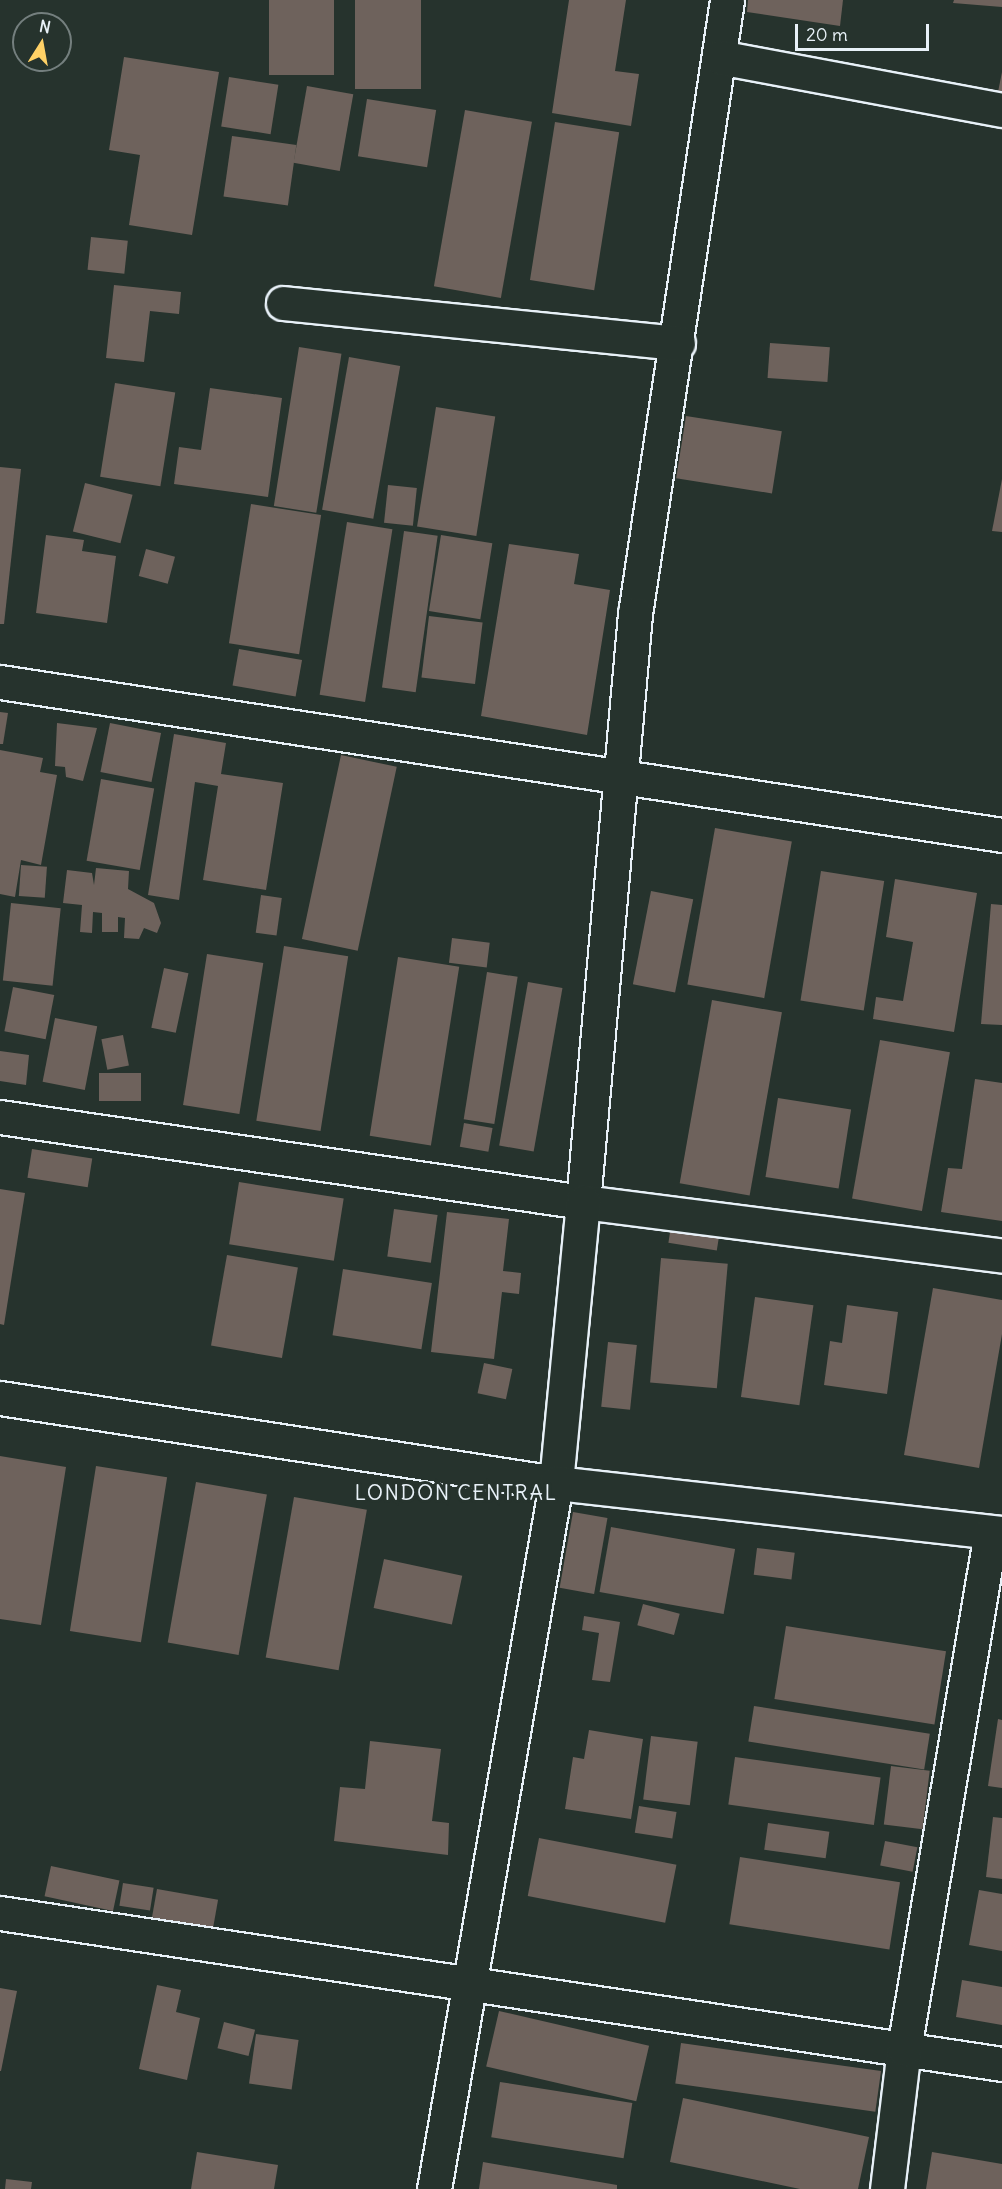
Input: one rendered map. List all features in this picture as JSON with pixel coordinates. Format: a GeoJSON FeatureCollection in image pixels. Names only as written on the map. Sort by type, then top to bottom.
{"type":"FeatureCollection","features":[{"type":"Feature","properties":{"kind":"street"},"geometry":{"type":"LineString","coordinates":[[434,2189],[467,1983],[556,1483],[635,614],[678,343],[727,0]]}},
{"type":"Feature","properties":{"kind":"street"},"geometry":{"type":"LineString","coordinates":[[719,57],[1002,110]]}},
{"type":"Feature","properties":{"kind":"street"},"geometry":{"type":"LineString","coordinates":[[283,303],[678,343]]}},
{"type":"Feature","properties":{"kind":"street"},"geometry":{"type":"LineString","coordinates":[[0,682],[1002,835]]}},
{"type":"Feature","properties":{"kind":"street"},"geometry":{"type":"LineString","coordinates":[[0,1117],[583,1202],[1002,1256]]}},
{"type":"Feature","properties":{"kind":"street"},"geometry":{"type":"LineString","coordinates":[[0,1398],[556,1483],[996,1533],[904,2049],[886,2189]]}},
{"type":"Feature","properties":{"kind":"street"},"geometry":{"type":"LineString","coordinates":[[0,1913],[1002,2064]]}},
{"type":"Feature","properties":{"kind":"building"},"geometry":{"type":"Polygon","coordinates":[[[269,0],[334,0],[334,75],[269,75],[269,0]]]}},
{"type":"Feature","properties":{"kind":"building"},"geometry":{"type":"Polygon","coordinates":[[[355,0],[421,0],[421,89],[355,89],[355,0]]]}},
{"type":"Feature","properties":{"kind":"building"},"geometry":{"type":"Polygon","coordinates":[[[569,0],[626,0],[615,71],[639,74],[631,126],[552,113],[569,0]]]}},
{"type":"Feature","properties":{"kind":"building"},"geometry":{"type":"Polygon","coordinates":[[[748,0],[843,0],[840,26],[747,12],[748,0]]]}},
{"type":"Feature","properties":{"kind":"building"},"geometry":{"type":"Polygon","coordinates":[[[954,0],[1002,0],[1002,7],[953,3],[954,0]]]}},
{"type":"Feature","properties":{"kind":"building"},"geometry":{"type":"Polygon","coordinates":[[[124,57],[219,72],[192,235],[129,225],[140,155],[109,150],[124,57]]]}},
{"type":"Feature","properties":{"kind":"building"},"geometry":{"type":"Polygon","coordinates":[[[1002,72],[1002,98],[997,97],[1002,72]]]}},
{"type":"Feature","properties":{"kind":"building"},"geometry":{"type":"Polygon","coordinates":[[[229,77],[278,85],[271,134],[221,126],[229,77]]]}},
{"type":"Feature","properties":{"kind":"building"},"geometry":{"type":"Polygon","coordinates":[[[307,86],[353,94],[340,171],[293,163],[307,86]]]}},
{"type":"Feature","properties":{"kind":"building"},"geometry":{"type":"Polygon","coordinates":[[[367,99],[436,110],[427,167],[358,156],[367,99]]]}},
{"type":"Feature","properties":{"kind":"building"},"geometry":{"type":"Polygon","coordinates":[[[465,110],[532,122],[501,298],[434,286],[465,110]]]}},
{"type":"Feature","properties":{"kind":"building"},"geometry":{"type":"Polygon","coordinates":[[[555,122],[619,132],[594,290],[530,280],[555,122]]]}},
{"type":"Feature","properties":{"kind":"building"},"geometry":{"type":"Polygon","coordinates":[[[232,136],[296,145],[288,205],[224,196],[232,136]]]}},
{"type":"Feature","properties":{"kind":"building"},"geometry":{"type":"Polygon","coordinates":[[[91,237],[128,241],[124,274],[88,270],[91,237]]]}},
{"type":"Feature","properties":{"kind":"building"},"geometry":{"type":"Polygon","coordinates":[[[114,285],[181,292],[179,314],[150,311],[144,362],[106,358],[114,285]]]}},
{"type":"Feature","properties":{"kind":"building"},"geometry":{"type":"Polygon","coordinates":[[[770,343],[830,347],[827,382],[768,378],[770,343]]]}},
{"type":"Feature","properties":{"kind":"building"},"geometry":{"type":"Polygon","coordinates":[[[299,347],[341,354],[316,513],[274,506],[299,347]]]}},
{"type":"Feature","properties":{"kind":"building"},"geometry":{"type":"Polygon","coordinates":[[[349,357],[400,366],[373,519],[322,510],[349,357]]]}},
{"type":"Feature","properties":{"kind":"building"},"geometry":{"type":"Polygon","coordinates":[[[115,383],[175,393],[160,486],[100,477],[115,383]]]}},
{"type":"Feature","properties":{"kind":"building"},"geometry":{"type":"Polygon","coordinates":[[[210,388],[282,398],[268,497],[174,484],[179,447],[201,450],[210,388]]]}},
{"type":"Feature","properties":{"kind":"building"},"geometry":{"type":"Polygon","coordinates":[[[436,407],[495,416],[476,536],[417,527],[436,407]]]}},
{"type":"Feature","properties":{"kind":"building"},"geometry":{"type":"Polygon","coordinates":[[[686,416],[782,431],[772,493],[676,478],[686,416]]]}},
{"type":"Feature","properties":{"kind":"building"},"geometry":{"type":"Polygon","coordinates":[[[0,467],[21,469],[4,624],[0,624],[0,467]]]}},
{"type":"Feature","properties":{"kind":"building"},"geometry":{"type":"Polygon","coordinates":[[[1002,479],[1002,532],[992,531],[1002,479]]]}},
{"type":"Feature","properties":{"kind":"building"},"geometry":{"type":"Polygon","coordinates":[[[85,483],[133,495],[120,543],[73,532],[85,483]]]}},
{"type":"Feature","properties":{"kind":"building"},"geometry":{"type":"Polygon","coordinates":[[[388,485],[417,488],[413,526],[384,523],[388,485]]]}},
{"type":"Feature","properties":{"kind":"building"},"geometry":{"type":"Polygon","coordinates":[[[251,504],[321,515],[299,654],[229,643],[251,504]]]}},
{"type":"Feature","properties":{"kind":"building"},"geometry":{"type":"Polygon","coordinates":[[[347,522],[392,529],[365,702],[320,695],[347,522]]]}},
{"type":"Feature","properties":{"kind":"building"},"geometry":{"type":"Polygon","coordinates":[[[404,531],[438,536],[416,692],[382,687],[404,531]]]}},
{"type":"Feature","properties":{"kind":"building"},"geometry":{"type":"Polygon","coordinates":[[[46,535],[84,540],[82,551],[116,556],[107,623],[36,613],[46,535]]]}},
{"type":"Feature","properties":{"kind":"building"},"geometry":{"type":"Polygon","coordinates":[[[441,535],[492,543],[480,619],[429,611],[441,535]]]}},
{"type":"Feature","properties":{"kind":"building"},"geometry":{"type":"Polygon","coordinates":[[[509,544],[579,554],[574,584],[610,590],[587,735],[481,716],[509,544]]]}},
{"type":"Feature","properties":{"kind":"building"},"geometry":{"type":"Polygon","coordinates":[[[146,549],[175,557],[168,584],[139,576],[146,549]]]}},
{"type":"Feature","properties":{"kind":"building"},"geometry":{"type":"Polygon","coordinates":[[[429,616],[483,623],[475,684],[421,678],[429,616]]]}},
{"type":"Feature","properties":{"kind":"building"},"geometry":{"type":"Polygon","coordinates":[[[239,649],[302,660],[296,697],[233,685],[239,649]]]}},
{"type":"Feature","properties":{"kind":"building"},"geometry":{"type":"Polygon","coordinates":[[[0,712],[8,713],[3,744],[0,744],[0,712]]]}},
{"type":"Feature","properties":{"kind":"building"},"geometry":{"type":"Polygon","coordinates":[[[57,723],[97,728],[83,781],[66,777],[65,767],[55,766],[57,723]]]}},
{"type":"Feature","properties":{"kind":"building"},"geometry":{"type":"Polygon","coordinates":[[[110,723],[161,733],[152,782],[100,772],[110,723]]]}},
{"type":"Feature","properties":{"kind":"building"},"geometry":{"type":"Polygon","coordinates":[[[174,734],[226,743],[221,774],[283,783],[266,890],[203,880],[218,786],[195,782],[179,900],[148,895],[174,734]]]}},
{"type":"Feature","properties":{"kind":"building"},"geometry":{"type":"Polygon","coordinates":[[[0,750],[43,758],[40,772],[57,775],[41,865],[21,860],[15,897],[0,894],[0,750]]]}},
{"type":"Feature","properties":{"kind":"building"},"geometry":{"type":"Polygon","coordinates":[[[341,755],[397,767],[358,951],[302,939],[341,755]]]}},
{"type":"Feature","properties":{"kind":"building"},"geometry":{"type":"Polygon","coordinates":[[[101,779],[154,788],[140,870],[87,861],[101,779]]]}},
{"type":"Feature","properties":{"kind":"building"},"geometry":{"type":"Polygon","coordinates":[[[715,828],[792,842],[764,998],[687,985],[715,828]]]}},
{"type":"Feature","properties":{"kind":"building"},"geometry":{"type":"Polygon","coordinates":[[[21,865],[47,867],[45,898],[19,896],[21,865]]]}},
{"type":"Feature","properties":{"kind":"building"},"geometry":{"type":"Polygon","coordinates":[[[96,868],[129,871],[128,889],[154,903],[161,923],[157,933],[144,928],[139,939],[124,938],[125,918],[118,917],[118,932],[102,932],[102,913],[93,912],[92,933],[80,932],[82,905],[63,903],[67,870],[92,873],[94,885],[96,868]]]}},
{"type":"Feature","properties":{"kind":"building"},"geometry":{"type":"Polygon","coordinates":[[[821,871],[884,881],[864,1010],[801,1000],[821,871]]]}},
{"type":"Feature","properties":{"kind":"building"},"geometry":{"type":"Polygon","coordinates":[[[895,879],[977,893],[954,1032],[873,1019],[876,997],[903,1001],[913,942],[886,937],[895,879]]]}},
{"type":"Feature","properties":{"kind":"building"},"geometry":{"type":"Polygon","coordinates":[[[651,891],[693,899],[675,992],[633,984],[651,891]]]}},
{"type":"Feature","properties":{"kind":"building"},"geometry":{"type":"Polygon","coordinates":[[[261,895],[282,898],[277,936],[256,933],[261,895]]]}},
{"type":"Feature","properties":{"kind":"building"},"geometry":{"type":"Polygon","coordinates":[[[11,903],[61,908],[53,986],[3,981],[11,903]]]}},
{"type":"Feature","properties":{"kind":"building"},"geometry":{"type":"Polygon","coordinates":[[[991,904],[1002,905],[1002,1025],[981,1024],[991,904]]]}},
{"type":"Feature","properties":{"kind":"building"},"geometry":{"type":"Polygon","coordinates":[[[452,938],[490,943],[487,967],[449,963],[452,938]]]}},
{"type":"Feature","properties":{"kind":"building"},"geometry":{"type":"Polygon","coordinates":[[[284,946],[348,956],[321,1131],[256,1121],[284,946]]]}},
{"type":"Feature","properties":{"kind":"building"},"geometry":{"type":"Polygon","coordinates":[[[207,954],[263,963],[239,1114],[183,1105],[207,954]]]}},
{"type":"Feature","properties":{"kind":"building"},"geometry":{"type":"Polygon","coordinates":[[[398,957],[459,967],[431,1145],[370,1136],[398,957]]]}},
{"type":"Feature","properties":{"kind":"building"},"geometry":{"type":"Polygon","coordinates":[[[164,968],[188,973],[176,1033],[151,1028],[164,968]]]}},
{"type":"Feature","properties":{"kind":"building"},"geometry":{"type":"Polygon","coordinates":[[[487,972],[518,977],[494,1124],[464,1119],[487,972]]]}},
{"type":"Feature","properties":{"kind":"building"},"geometry":{"type":"Polygon","coordinates":[[[528,982],[562,988],[534,1152],[499,1145],[528,982]]]}},
{"type":"Feature","properties":{"kind":"building"},"geometry":{"type":"Polygon","coordinates":[[[13,987],[54,995],[46,1039],[4,1031],[13,987]]]}},
{"type":"Feature","properties":{"kind":"building"},"geometry":{"type":"Polygon","coordinates":[[[712,1000],[782,1012],[750,1196],[680,1183],[712,1000]]]}},
{"type":"Feature","properties":{"kind":"building"},"geometry":{"type":"Polygon","coordinates":[[[55,1018],[97,1026],[85,1090],[43,1082],[55,1018]]]}},
{"type":"Feature","properties":{"kind":"building"},"geometry":{"type":"Polygon","coordinates":[[[123,1035],[129,1065],[107,1070],[101,1039],[123,1035]]]}},
{"type":"Feature","properties":{"kind":"building"},"geometry":{"type":"Polygon","coordinates":[[[880,1040],[950,1052],[922,1211],[852,1199],[880,1040]]]}},
{"type":"Feature","properties":{"kind":"building"},"geometry":{"type":"Polygon","coordinates":[[[0,1051],[29,1055],[26,1085],[0,1081],[0,1051]]]}},
{"type":"Feature","properties":{"kind":"building"},"geometry":{"type":"Polygon","coordinates":[[[99,1073],[141,1073],[141,1101],[99,1101],[99,1073]]]}},
{"type":"Feature","properties":{"kind":"building"},"geometry":{"type":"Polygon","coordinates":[[[975,1079],[1002,1083],[1002,1221],[941,1212],[948,1168],[962,1169],[975,1079]]]}},
{"type":"Feature","properties":{"kind":"building"},"geometry":{"type":"Polygon","coordinates":[[[778,1098],[851,1110],[839,1189],[765,1177],[778,1098]]]}},
{"type":"Feature","properties":{"kind":"building"},"geometry":{"type":"Polygon","coordinates":[[[464,1123],[493,1128],[488,1152],[460,1147],[464,1123]]]}},
{"type":"Feature","properties":{"kind":"building"},"geometry":{"type":"Polygon","coordinates":[[[32,1149],[92,1159],[88,1187],[27,1178],[32,1149]]]}},
{"type":"Feature","properties":{"kind":"building"},"geometry":{"type":"Polygon","coordinates":[[[239,1182],[344,1199],[334,1261],[229,1244],[239,1182]]]}},
{"type":"Feature","properties":{"kind":"building"},"geometry":{"type":"Polygon","coordinates":[[[0,1189],[25,1193],[4,1325],[0,1324],[0,1189]]]}},
{"type":"Feature","properties":{"kind":"building"},"geometry":{"type":"Polygon","coordinates":[[[394,1209],[438,1215],[431,1263],[387,1257],[394,1209]]]}},
{"type":"Feature","properties":{"kind":"building"},"geometry":{"type":"Polygon","coordinates":[[[447,1212],[509,1219],[503,1271],[521,1273],[519,1294],[502,1292],[494,1359],[431,1352],[447,1212]]]}},
{"type":"Feature","properties":{"kind":"building"},"geometry":{"type":"Polygon","coordinates":[[[672,1220],[720,1228],[717,1250],[668,1243],[672,1220]]]}},
{"type":"Feature","properties":{"kind":"building"},"geometry":{"type":"Polygon","coordinates":[[[227,1255],[298,1268],[282,1358],[211,1346],[227,1255]]]}},
{"type":"Feature","properties":{"kind":"building"},"geometry":{"type":"Polygon","coordinates":[[[661,1258],[728,1264],[717,1388],[650,1383],[661,1258]]]}},
{"type":"Feature","properties":{"kind":"building"},"geometry":{"type":"Polygon","coordinates":[[[343,1269],[432,1283],[421,1349],[333,1335],[343,1269]]]}},
{"type":"Feature","properties":{"kind":"building"},"geometry":{"type":"Polygon","coordinates":[[[933,1288],[1002,1300],[1002,1334],[979,1468],[904,1455],[933,1288]]]}},
{"type":"Feature","properties":{"kind":"building"},"geometry":{"type":"Polygon","coordinates":[[[755,1297],[813,1305],[799,1405],[741,1397],[755,1297]]]}},
{"type":"Feature","properties":{"kind":"building"},"geometry":{"type":"Polygon","coordinates":[[[847,1305],[898,1312],[887,1394],[824,1385],[830,1341],[842,1343],[847,1305]]]}},
{"type":"Feature","properties":{"kind":"building"},"geometry":{"type":"Polygon","coordinates":[[[608,1342],[637,1345],[630,1410],[601,1407],[608,1342]]]}},
{"type":"Feature","properties":{"kind":"building"},"geometry":{"type":"Polygon","coordinates":[[[484,1363],[512,1369],[506,1399],[478,1393],[484,1363]]]}},
{"type":"Feature","properties":{"kind":"building"},"geometry":{"type":"Polygon","coordinates":[[[0,1456],[66,1467],[41,1625],[0,1619],[0,1456]]]}},
{"type":"Feature","properties":{"kind":"building"},"geometry":{"type":"Polygon","coordinates":[[[96,1466],[167,1477],[141,1642],[70,1631],[96,1466]]]}},
{"type":"Feature","properties":{"kind":"building"},"geometry":{"type":"Polygon","coordinates":[[[196,1482],[267,1495],[239,1655],[168,1643],[196,1482]]]}},
{"type":"Feature","properties":{"kind":"building"},"geometry":{"type":"Polygon","coordinates":[[[294,1497],[367,1510],[339,1670],[266,1658],[294,1497]]]}},
{"type":"Feature","properties":{"kind":"building"},"geometry":{"type":"Polygon","coordinates":[[[573,1512],[607,1518],[594,1594],[560,1588],[573,1512]]]}},
{"type":"Feature","properties":{"kind":"building"},"geometry":{"type":"Polygon","coordinates":[[[611,1527],[735,1549],[724,1614],[600,1592],[611,1527]]]}},
{"type":"Feature","properties":{"kind":"building"},"geometry":{"type":"Polygon","coordinates":[[[757,1548],[795,1553],[791,1579],[754,1575],[757,1548]]]}},
{"type":"Feature","properties":{"kind":"building"},"geometry":{"type":"Polygon","coordinates":[[[384,1559],[462,1576],[452,1625],[374,1608],[384,1559]]]}},
{"type":"Feature","properties":{"kind":"building"},"geometry":{"type":"Polygon","coordinates":[[[643,1604],[680,1614],[674,1635],[637,1625],[643,1604]]]}},
{"type":"Feature","properties":{"kind":"building"},"geometry":{"type":"Polygon","coordinates":[[[584,1616],[620,1622],[610,1682],[592,1680],[599,1633],[582,1630],[584,1616]]]}},
{"type":"Feature","properties":{"kind":"building"},"geometry":{"type":"Polygon","coordinates":[[[786,1626],[946,1651],[934,1724],[774,1699],[786,1626]]]}},
{"type":"Feature","properties":{"kind":"building"},"geometry":{"type":"Polygon","coordinates":[[[754,1706],[930,1734],[924,1769],[748,1742],[754,1706]]]}},
{"type":"Feature","properties":{"kind":"building"},"geometry":{"type":"Polygon","coordinates":[[[998,1719],[1002,1720],[1002,1788],[988,1786],[998,1719]]]}},
{"type":"Feature","properties":{"kind":"building"},"geometry":{"type":"Polygon","coordinates":[[[589,1730],[643,1739],[631,1819],[565,1809],[573,1757],[584,1759],[589,1730]]]}},
{"type":"Feature","properties":{"kind":"building"},"geometry":{"type":"Polygon","coordinates":[[[651,1736],[698,1742],[690,1805],[643,1800],[651,1736]]]}},
{"type":"Feature","properties":{"kind":"building"},"geometry":{"type":"Polygon","coordinates":[[[370,1741],[441,1749],[432,1821],[449,1823],[448,1855],[334,1841],[340,1787],[365,1789],[370,1741]]]}},
{"type":"Feature","properties":{"kind":"building"},"geometry":{"type":"Polygon","coordinates":[[[735,1757],[881,1777],[874,1825],[728,1805],[735,1757]]]}},
{"type":"Feature","properties":{"kind":"building"},"geometry":{"type":"Polygon","coordinates":[[[891,1766],[930,1771],[923,1829],[884,1825],[891,1766]]]}},
{"type":"Feature","properties":{"kind":"building"},"geometry":{"type":"Polygon","coordinates":[[[639,1806],[677,1812],[672,1839],[635,1833],[639,1806]]]}},
{"type":"Feature","properties":{"kind":"building"},"geometry":{"type":"Polygon","coordinates":[[[993,1817],[1002,1818],[1002,1879],[986,1877],[993,1817]]]}},
{"type":"Feature","properties":{"kind":"building"},"geometry":{"type":"Polygon","coordinates":[[[768,1823],[829,1832],[826,1858],[764,1850],[768,1823]]]}},
{"type":"Feature","properties":{"kind":"building"},"geometry":{"type":"Polygon","coordinates":[[[539,1838],[676,1865],[665,1923],[528,1896],[539,1838]]]}},
{"type":"Feature","properties":{"kind":"building"},"geometry":{"type":"Polygon","coordinates":[[[885,1841],[917,1847],[913,1872],[880,1866],[885,1841]]]}},
{"type":"Feature","properties":{"kind":"building"},"geometry":{"type":"Polygon","coordinates":[[[740,1857],[900,1882],[889,1950],[729,1924],[740,1857]]]}},
{"type":"Feature","properties":{"kind":"building"},"geometry":{"type":"Polygon","coordinates":[[[51,1866],[119,1881],[113,1911],[45,1896],[51,1866]]]}},
{"type":"Feature","properties":{"kind":"building"},"geometry":{"type":"Polygon","coordinates":[[[123,1883],[154,1888],[150,1911],[119,1906],[123,1883]]]}},
{"type":"Feature","properties":{"kind":"building"},"geometry":{"type":"Polygon","coordinates":[[[157,1889],[218,1900],[213,1928],[152,1918],[157,1889]]]}},
{"type":"Feature","properties":{"kind":"building"},"geometry":{"type":"Polygon","coordinates":[[[979,1890],[1002,1894],[1002,1951],[969,1945],[979,1890]]]}},
{"type":"Feature","properties":{"kind":"building"},"geometry":{"type":"Polygon","coordinates":[[[962,1980],[1002,1987],[1002,2025],[956,2017],[962,1980]]]}},
{"type":"Feature","properties":{"kind":"building"},"geometry":{"type":"Polygon","coordinates":[[[157,1985],[181,1990],[176,2012],[200,2018],[187,2080],[139,2069],[157,1985]]]}},
{"type":"Feature","properties":{"kind":"building"},"geometry":{"type":"Polygon","coordinates":[[[0,1988],[17,1991],[1,2071],[0,2071],[0,1988]]]}},
{"type":"Feature","properties":{"kind":"building"},"geometry":{"type":"Polygon","coordinates":[[[499,2011],[649,2046],[636,2101],[486,2067],[499,2011]]]}},
{"type":"Feature","properties":{"kind":"building"},"geometry":{"type":"Polygon","coordinates":[[[224,2022],[255,2030],[249,2056],[217,2048],[224,2022]]]}},
{"type":"Feature","properties":{"kind":"building"},"geometry":{"type":"Polygon","coordinates":[[[256,2034],[299,2040],[292,2089],[249,2084],[256,2034]]]}},
{"type":"Feature","properties":{"kind":"building"},"geometry":{"type":"Polygon","coordinates":[[[681,2043],[881,2071],[875,2112],[675,2084],[681,2043]]]}},
{"type":"Feature","properties":{"kind":"building"},"geometry":{"type":"Polygon","coordinates":[[[500,2082],[632,2103],[624,2158],[491,2137],[500,2082]]]}},
{"type":"Feature","properties":{"kind":"building"},"geometry":{"type":"Polygon","coordinates":[[[683,2098],[869,2137],[858,2189],[800,2189],[670,2162],[683,2098]]]}},
{"type":"Feature","properties":{"kind":"building"},"geometry":{"type":"Polygon","coordinates":[[[197,2152],[278,2165],[274,2189],[191,2189],[197,2152]]]}},
{"type":"Feature","properties":{"kind":"building"},"geometry":{"type":"Polygon","coordinates":[[[932,2152],[1002,2164],[1002,2189],[926,2189],[932,2152]]]}},
{"type":"Feature","properties":{"kind":"building"},"geometry":{"type":"Polygon","coordinates":[[[483,2162],[617,2185],[617,2189],[479,2189],[483,2162]]]}},
{"type":"Feature","properties":{"kind":"building"},"geometry":{"type":"Polygon","coordinates":[[[6,2179],[32,2182],[31,2189],[5,2189],[6,2179]]]}},
{"type":"Feature","properties":{"kind":"district","name":"LONDON CENTRAL"},"geometry":{"type":"Point","coordinates":[456,1493]}}]}
